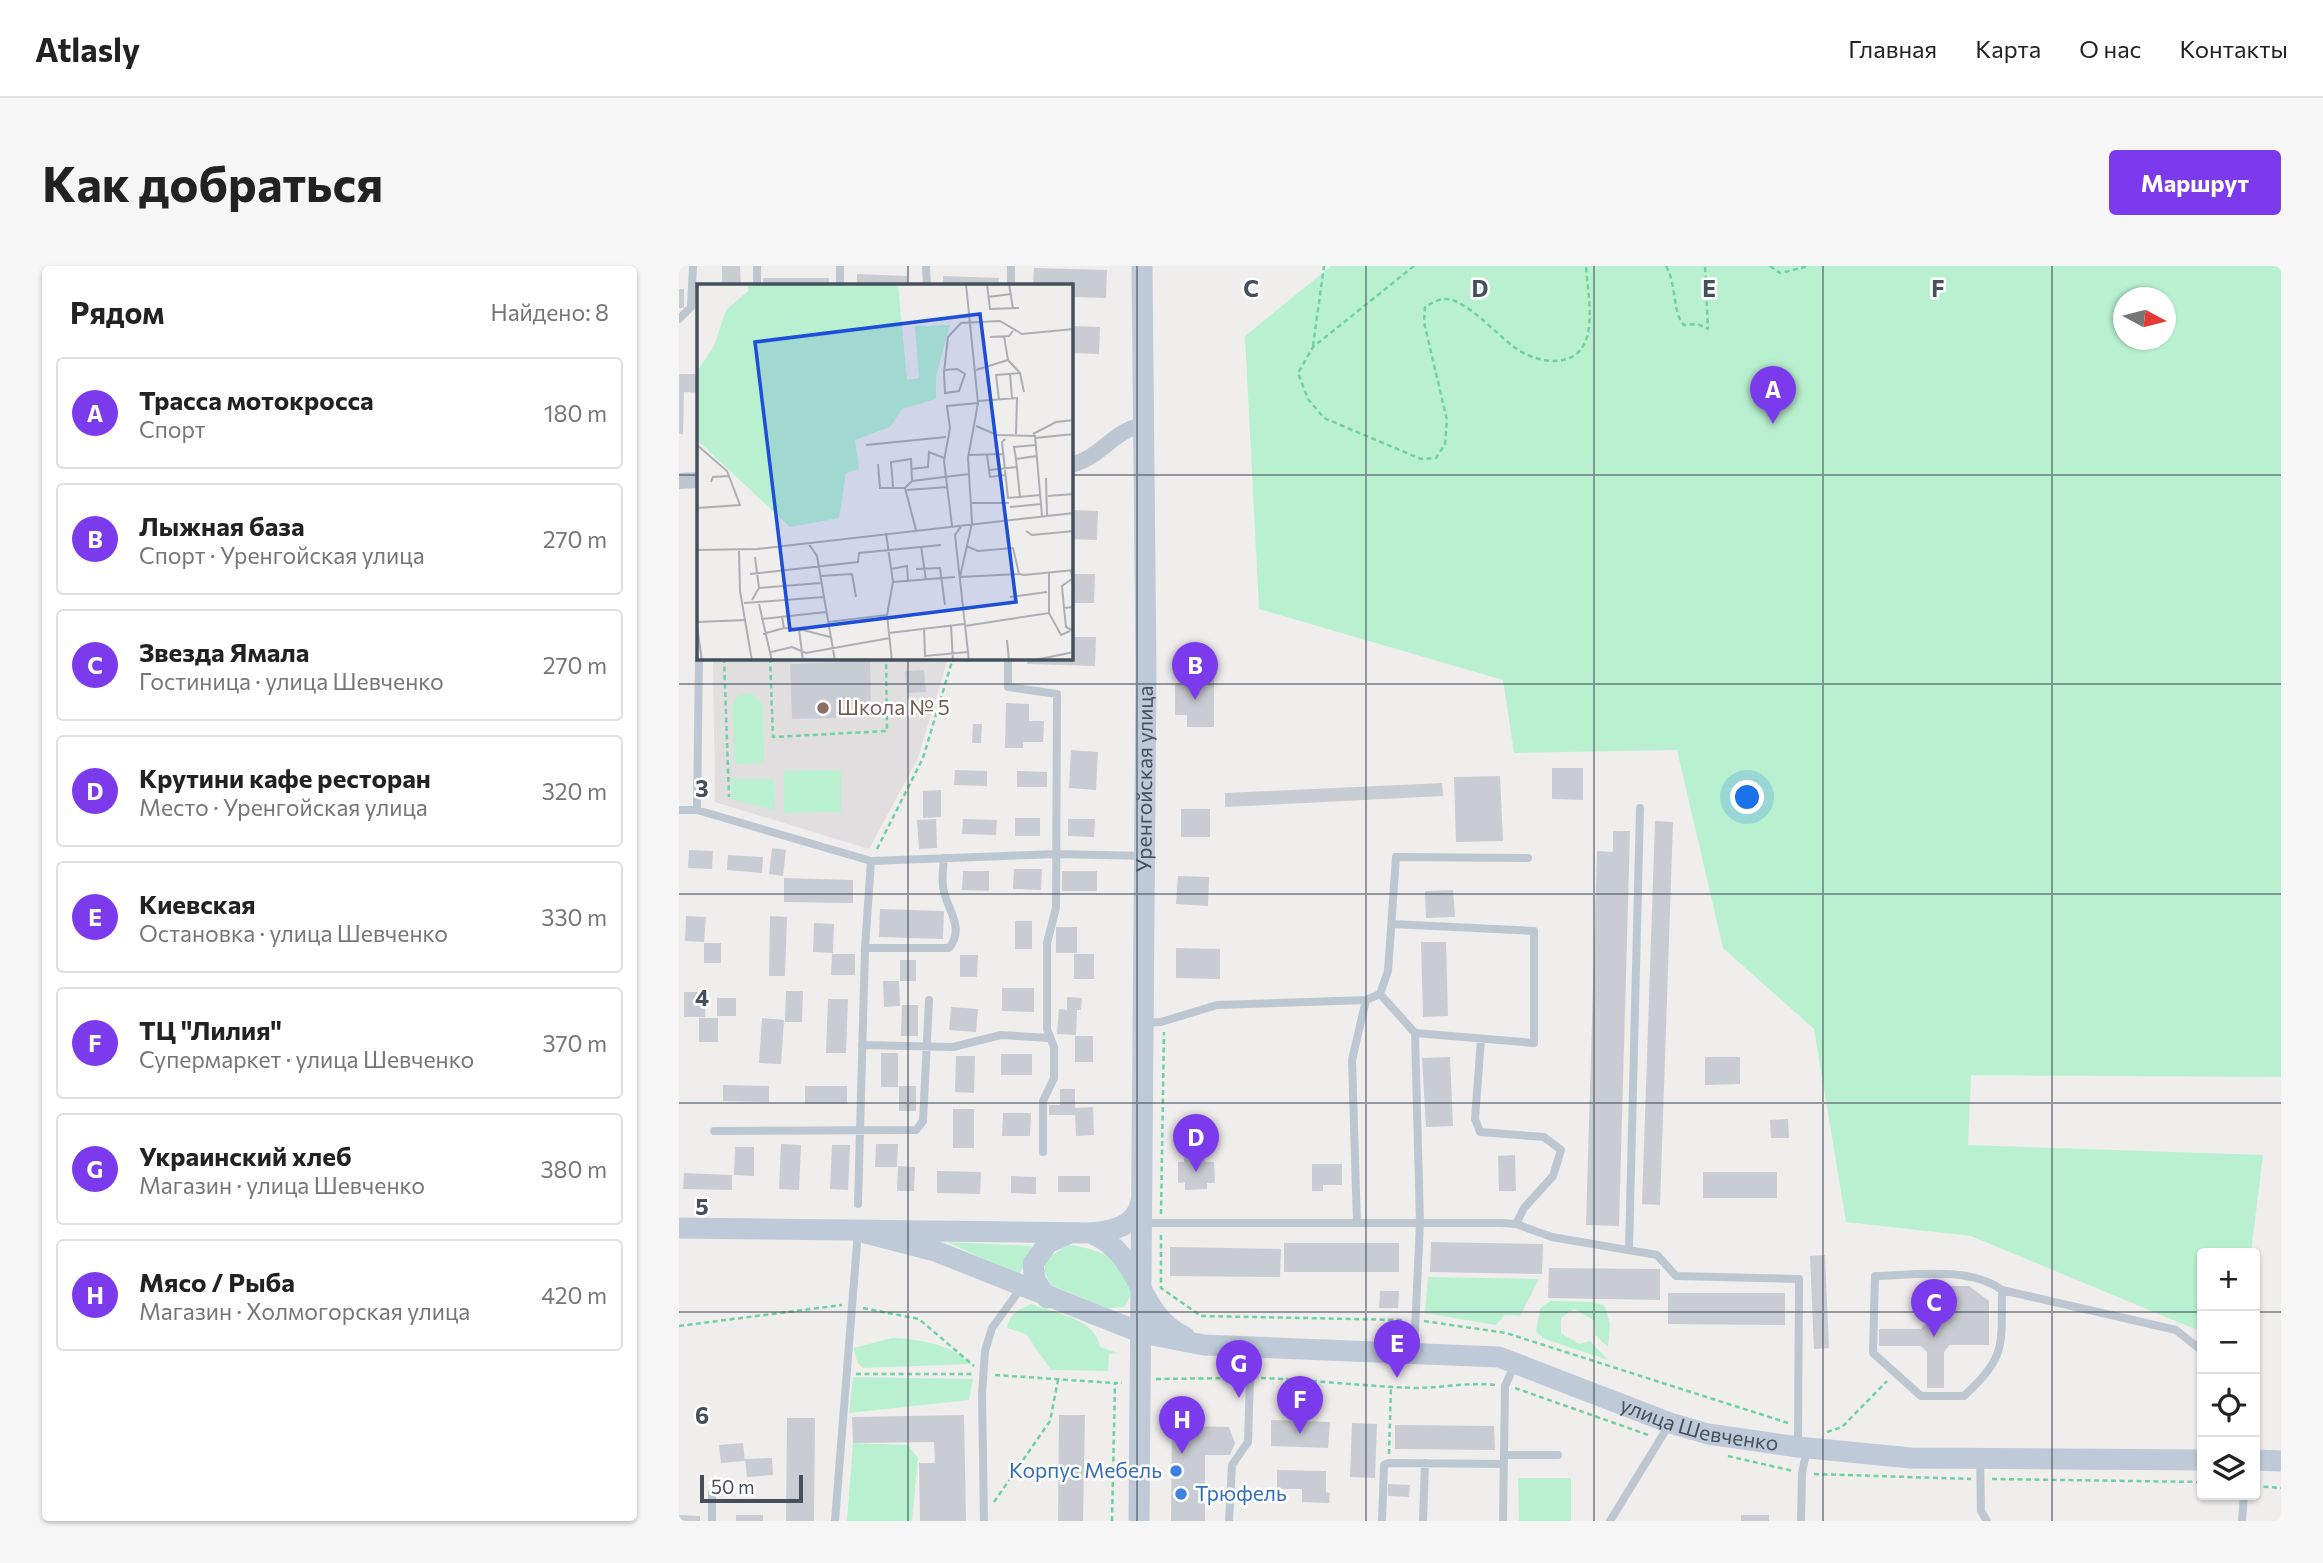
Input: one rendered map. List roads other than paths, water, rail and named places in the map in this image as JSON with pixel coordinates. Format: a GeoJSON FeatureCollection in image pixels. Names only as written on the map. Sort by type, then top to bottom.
{"type":"FeatureCollection","features":[{"type":"Feature","properties":{"kind":"street","name":"Уренгойская улица"},"geometry":{"type":"LineString","coordinates":[[1139,1521],[1145,1023],[1142,266]]}},
{"type":"Feature","properties":{"kind":"street"},"geometry":{"type":"LineString","coordinates":[[1073,464],[1093,457],[1122,431],[1144,425]]}},
{"type":"Feature","properties":{"kind":"street"},"geometry":{"type":"LineString","coordinates":[[679,481],[697,480]]}},
{"type":"Feature","properties":{"kind":"street"},"geometry":{"type":"LineString","coordinates":[[1047,1298],[1035,1280],[1036,1257],[1056,1238],[1114,1230],[1132,1220],[1140,1208],[1143,1189]]}},
{"type":"Feature","properties":{"kind":"street"},"geometry":{"type":"LineString","coordinates":[[679,1228],[1086,1233],[1122,1252],[1159,1321],[1168,1329],[1205,1345]]}},
{"type":"Feature","properties":{"kind":"street"},"geometry":{"type":"LineString","coordinates":[[858,1231],[935,1251],[1021,1288],[1142,1333],[1205,1345]]}},
{"type":"Feature","properties":{"kind":"street"},"geometry":{"type":"LineString","coordinates":[[1095,1317],[1126,1317],[1137,1310],[1143,1293]]}},
{"type":"Feature","properties":{"kind":"street","name":"улица Шевченко"},"geometry":{"type":"LineString","coordinates":[[1205,1345],[1483,1354],[1516,1361],[1665,1431],[1912,1458],[1979,1469],[2197,1460]]}},
{"type":"Feature","properties":{"kind":"street"},"geometry":{"type":"LineString","coordinates":[[2260,1460],[2281,1461]]}},
{"type":"Feature","properties":{"kind":"lane"},"geometry":{"type":"LineString","coordinates":[[680,320],[691,307],[693,266]]}},
{"type":"Feature","properties":{"kind":"lane"},"geometry":{"type":"LineString","coordinates":[[757,266],[757,284]]}},
{"type":"Feature","properties":{"kind":"lane"},"geometry":{"type":"LineString","coordinates":[[840,266],[840,284]]}},
{"type":"Feature","properties":{"kind":"lane"},"geometry":{"type":"LineString","coordinates":[[926,266],[927,284]]}},
{"type":"Feature","properties":{"kind":"lane"},"geometry":{"type":"LineString","coordinates":[[1011,266],[1011,284]]}},
{"type":"Feature","properties":{"kind":"lane"},"geometry":{"type":"LineString","coordinates":[[697,810],[698,660]]}},
{"type":"Feature","properties":{"kind":"lane"},"geometry":{"type":"LineString","coordinates":[[1008,660],[1008,687],[1057,694],[1056,908],[1047,943],[1047,1029],[1054,1047],[1053,1077],[1043,1101],[1042,1152]]}},
{"type":"Feature","properties":{"kind":"lane"},"geometry":{"type":"LineString","coordinates":[[1629,1249],[1640,808]]}},
{"type":"Feature","properties":{"kind":"lane"},"geometry":{"type":"LineString","coordinates":[[679,810],[697,810],[871,861],[1057,854],[1145,856]]}},
{"type":"Feature","properties":{"kind":"lane"},"geometry":{"type":"LineString","coordinates":[[1145,1023],[1161,1022],[1217,1005],[1366,1000],[1380,994],[1388,971],[1396,857],[1528,858]]}},
{"type":"Feature","properties":{"kind":"lane"},"geometry":{"type":"LineString","coordinates":[[865,948],[949,948],[954,943],[955,916],[943,889],[944,859]]}},
{"type":"Feature","properties":{"kind":"lane"},"geometry":{"type":"LineString","coordinates":[[858,1204],[865,948],[871,861]]}},
{"type":"Feature","properties":{"kind":"lane"},"geometry":{"type":"LineString","coordinates":[[1392,924],[1534,931],[1534,1043],[1415,1033]]}},
{"type":"Feature","properties":{"kind":"lane"},"geometry":{"type":"LineString","coordinates":[[1380,994],[1415,1033],[1420,1223],[1413,1352]]}},
{"type":"Feature","properties":{"kind":"lane"},"geometry":{"type":"LineString","coordinates":[[713,1131],[916,1130],[923,1121],[929,1000]]}},
{"type":"Feature","properties":{"kind":"lane"},"geometry":{"type":"LineString","coordinates":[[1357,1223],[1352,1059],[1366,1000]]}},
{"type":"Feature","properties":{"kind":"lane"},"geometry":{"type":"LineString","coordinates":[[862,1045],[953,1047],[1001,1035],[1050,1038]]}},
{"type":"Feature","properties":{"kind":"lane"},"geometry":{"type":"LineString","coordinates":[[1481,1039],[1475,1119],[1480,1132],[1544,1137],[1561,1150],[1553,1176],[1524,1208],[1516,1224]]}},
{"type":"Feature","properties":{"kind":"lane"},"geometry":{"type":"LineString","coordinates":[[1143,1223],[1516,1224],[1552,1237],[1657,1255],[1676,1276],[1799,1279],[1801,1521]]}},
{"type":"Feature","properties":{"kind":"lane"},"geometry":{"type":"LineString","coordinates":[[835,1521],[858,1231]]}},
{"type":"Feature","properties":{"kind":"lane"},"geometry":{"type":"LineString","coordinates":[[2001,1290],[1998,1358],[1984,1378],[1963,1396],[1920,1396],[1874,1353],[1875,1276],[1945,1275],[1989,1281],[2001,1290],[2176,1330],[2197,1347]]}},
{"type":"Feature","properties":{"kind":"lane"},"geometry":{"type":"LineString","coordinates":[[985,1518],[983,1374],[992,1328],[1021,1288]]}},
{"type":"Feature","properties":{"kind":"lane"},"geometry":{"type":"LineString","coordinates":[[1229,1521],[1232,1465],[1248,1442],[1251,1348]]}},
{"type":"Feature","properties":{"kind":"lane"},"geometry":{"type":"LineString","coordinates":[[1503,1521],[1505,1387],[1516,1361]]}},
{"type":"Feature","properties":{"kind":"lane"},"geometry":{"type":"LineString","coordinates":[[1610,1521],[1665,1431]]}},
{"type":"Feature","properties":{"kind":"lane"},"geometry":{"type":"LineString","coordinates":[[1382,1521],[1384,1465],[1389,1462],[1425,1463],[1558,1455]]}},
{"type":"Feature","properties":{"kind":"lane"},"geometry":{"type":"LineString","coordinates":[[1423,1521],[1425,1463]]}},
{"type":"Feature","properties":{"kind":"lane"},"geometry":{"type":"LineString","coordinates":[[1979,1469],[1981,1511],[1987,1521]]}},
{"type":"Feature","properties":{"kind":"lane"},"geometry":{"type":"LineString","coordinates":[[712,1493],[712,1521]]}},
{"type":"Feature","properties":{"kind":"lane"},"geometry":{"type":"LineString","coordinates":[[2242,1521],[2243,1500]]}},
{"type":"Feature","properties":{"kind":"place","name":"Трасса мотокросса"},"geometry":{"type":"Point","coordinates":[1773,424]}},
{"type":"Feature","properties":{"kind":"place","name":"Лыжная база"},"geometry":{"type":"Point","coordinates":[1195,700]}},
{"type":"Feature","properties":{"kind":"place","name":"Школа № 5"},"geometry":{"type":"Point","coordinates":[823,708]}},
{"type":"Feature","properties":{"kind":"place","name":"Крутини кафе ресторан"},"geometry":{"type":"Point","coordinates":[1196,1172]}},
{"type":"Feature","properties":{"kind":"place","name":"Звезда Ямала"},"geometry":{"type":"Point","coordinates":[1934,1337]}},
{"type":"Feature","properties":{"kind":"place","name":"Киевская"},"geometry":{"type":"Point","coordinates":[1397,1378]}},
{"type":"Feature","properties":{"kind":"place","name":"Украинский хлеб"},"geometry":{"type":"Point","coordinates":[1239,1398]}},
{"type":"Feature","properties":{"kind":"place","name":"ТЦ \"Лилия\""},"geometry":{"type":"Point","coordinates":[1300,1434]}},
{"type":"Feature","properties":{"kind":"place","name":"Мясо / Рыба"},"geometry":{"type":"Point","coordinates":[1182,1454]}},
{"type":"Feature","properties":{"kind":"place","name":"Корпус Мебель"},"geometry":{"type":"Point","coordinates":[1176,1471]}},
{"type":"Feature","properties":{"kind":"place","name":"Трюфель"},"geometry":{"type":"Point","coordinates":[1181,1494]}}]}
